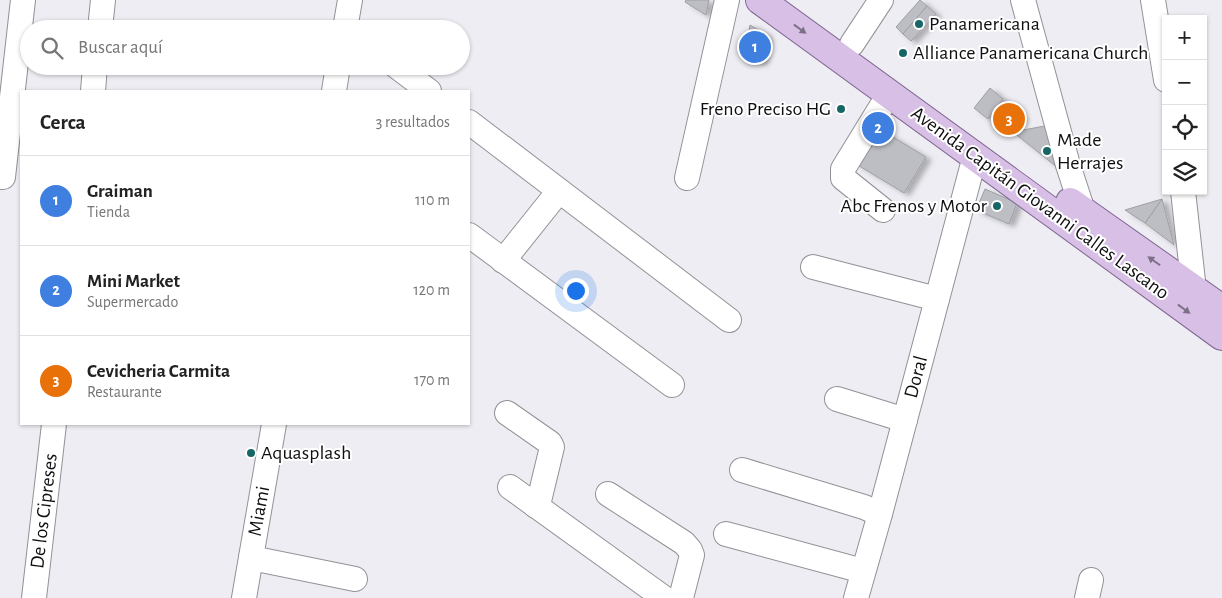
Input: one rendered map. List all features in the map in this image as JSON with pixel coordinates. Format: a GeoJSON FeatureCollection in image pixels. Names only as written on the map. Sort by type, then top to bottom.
{"type":"FeatureCollection","features":[{"type":"Feature","properties":{"kind":"main road","name":"Avenida Capitán Giovanni Calles Lascano"},"geometry":{"type":"LineString","coordinates":[[760,0],[1222,336]]}},
{"type":"Feature","properties":{"kind":"main road","name":"Avenida Capitán Giovanni Calles Lascano"},"geometry":{"type":"LineString","coordinates":[[792,0],[1083,211],[1222,309]]}},
{"type":"Feature","properties":{"kind":"street"},"geometry":{"type":"LineString","coordinates":[[21,20],[23,0]]}},
{"type":"Feature","properties":{"kind":"street"},"geometry":{"type":"LineString","coordinates":[[101,20],[103,0]]}},
{"type":"Feature","properties":{"kind":"street"},"geometry":{"type":"LineString","coordinates":[[347,20],[350,0]]}},
{"type":"Feature","properties":{"kind":"street"},"geometry":{"type":"LineString","coordinates":[[687,178],[727,0]]}},
{"type":"Feature","properties":{"kind":"street"},"geometry":{"type":"LineString","coordinates":[[852,44],[881,0]]}},
{"type":"Feature","properties":{"kind":"street"},"geometry":{"type":"LineString","coordinates":[[1023,0],[1068,166],[1083,211]]}},
{"type":"Feature","properties":{"kind":"street"},"geometry":{"type":"LineString","coordinates":[[1153,0],[1163,60]]}},
{"type":"Feature","properties":{"kind":"street"},"geometry":{"type":"LineString","coordinates":[[3,177],[20,27]]}},
{"type":"Feature","properties":{"kind":"street"},"geometry":{"type":"LineString","coordinates":[[92,90],[95,75]]}},
{"type":"Feature","properties":{"kind":"street"},"geometry":{"type":"LineString","coordinates":[[334,90],[337,75]]}},
{"type":"Feature","properties":{"kind":"street"},"geometry":{"type":"LineString","coordinates":[[408,75],[428,90]]}},
{"type":"Feature","properties":{"kind":"street"},"geometry":{"type":"LineString","coordinates":[[883,210],[843,178],[842,169],[889,94]]}},
{"type":"Feature","properties":{"kind":"street"},"geometry":{"type":"LineString","coordinates":[[470,123],[729,320]]}},
{"type":"Feature","properties":{"kind":"street","name":"Doral"},"geometry":{"type":"LineString","coordinates":[[856,598],[975,156]]}},
{"type":"Feature","properties":{"kind":"street"},"geometry":{"type":"LineString","coordinates":[[509,265],[565,195]]}},
{"type":"Feature","properties":{"kind":"street"},"geometry":{"type":"LineString","coordinates":[[1184,195],[1194,290]]}},
{"type":"Feature","properties":{"kind":"street"},"geometry":{"type":"LineString","coordinates":[[470,236],[672,385]]}},
{"type":"Feature","properties":{"kind":"street"},"geometry":{"type":"LineString","coordinates":[[813,267],[937,299]]}},
{"type":"Feature","properties":{"kind":"street"},"geometry":{"type":"LineString","coordinates":[[837,399],[905,420]]}},
{"type":"Feature","properties":{"kind":"street"},"geometry":{"type":"LineString","coordinates":[[507,413],[550,443],[552,447],[539,501],[536,506]]}},
{"type":"Feature","properties":{"kind":"street","name":"De los Cipreses"},"geometry":{"type":"LineString","coordinates":[[34,598],[54,425]]}},
{"type":"Feature","properties":{"kind":"street","name":"Miami"},"geometry":{"type":"LineString","coordinates":[[244,598],[274,425]]}},
{"type":"Feature","properties":{"kind":"street"},"geometry":{"type":"LineString","coordinates":[[742,470],[864,507],[880,514]]}},
{"type":"Feature","properties":{"kind":"street"},"geometry":{"type":"LineString","coordinates":[[510,487],[664,598]]}},
{"type":"Feature","properties":{"kind":"street"},"geometry":{"type":"LineString","coordinates":[[608,494],[684,543],[690,550],[692,555],[681,598]]}},
{"type":"Feature","properties":{"kind":"street"},"geometry":{"type":"LineString","coordinates":[[726,534],[862,571]]}},
{"type":"Feature","properties":{"kind":"street"},"geometry":{"type":"LineString","coordinates":[[250,558],[355,579]]}},
{"type":"Feature","properties":{"kind":"building"},"geometry":{"type":"Polygon","coordinates":[[[686,0],[709,0],[706,15],[685,2],[686,0]]]}},
{"type":"Feature","properties":{"kind":"building"},"geometry":{"type":"Polygon","coordinates":[[[920,0],[927,6],[903,34],[896,27],[920,0]]]}},
{"type":"Feature","properties":{"kind":"building","name":"Panamericana"},"geometry":{"type":"Polygon","coordinates":[[[927,6],[936,14],[911,41],[903,34],[927,6]]]}},
{"type":"Feature","properties":{"kind":"building"},"geometry":{"type":"Polygon","coordinates":[[[750,25],[767,35],[762,62],[744,59],[750,25]]]}},
{"type":"Feature","properties":{"kind":"building"},"geometry":{"type":"Polygon","coordinates":[[[990,88],[1003,99],[988,119],[974,108],[990,88]]]}},
{"type":"Feature","properties":{"kind":"building"},"geometry":{"type":"Polygon","coordinates":[[[1007,105],[1022,117],[1010,132],[995,121],[1007,105]]]}},
{"type":"Feature","properties":{"kind":"building"},"geometry":{"type":"Polygon","coordinates":[[[1050,125],[1058,168],[1013,132],[1050,125]]]}},
{"type":"Feature","properties":{"kind":"building"},"geometry":{"type":"Polygon","coordinates":[[[878,128],[926,157],[904,193],[856,164],[878,128]]]}},
{"type":"Feature","properties":{"kind":"building","name":"Abc Frenos y Motor"},"geometry":{"type":"Polygon","coordinates":[[[985,189],[1017,203],[1009,224],[976,210],[985,189]]]}},
{"type":"Feature","properties":{"kind":"building"},"geometry":{"type":"Polygon","coordinates":[[[1162,199],[1174,245],[1145,223],[1162,199]]]}},
{"type":"Feature","properties":{"kind":"building"},"geometry":{"type":"Polygon","coordinates":[[[1162,199],[1145,223],[1125,210],[1162,199]]]}},
{"type":"Feature","properties":{"kind":"place","name":"Panamericana"},"geometry":{"type":"Point","coordinates":[919,24]}},
{"type":"Feature","properties":{"kind":"place","name":"Graiman"},"geometry":{"type":"Point","coordinates":[755,47]}},
{"type":"Feature","properties":{"kind":"place","name":"Alliance Panamericana Church"},"geometry":{"type":"Point","coordinates":[903,53]}},
{"type":"Feature","properties":{"kind":"place","name":"Freno Preciso HG"},"geometry":{"type":"Point","coordinates":[841,109]}},
{"type":"Feature","properties":{"kind":"place","name":"Cevicheria Carmita"},"geometry":{"type":"Point","coordinates":[1009,119]}},
{"type":"Feature","properties":{"kind":"place","name":"Mini Market"},"geometry":{"type":"Point","coordinates":[878,128]}},
{"type":"Feature","properties":{"kind":"place","name":"Made Herrajes"},"geometry":{"type":"Point","coordinates":[1047,151]}},
{"type":"Feature","properties":{"kind":"place","name":"Abc Frenos y Motor"},"geometry":{"type":"Point","coordinates":[997,206]}},
{"type":"Feature","properties":{"kind":"place","name":"Aquasplash"},"geometry":{"type":"Point","coordinates":[251,453]}}]}
